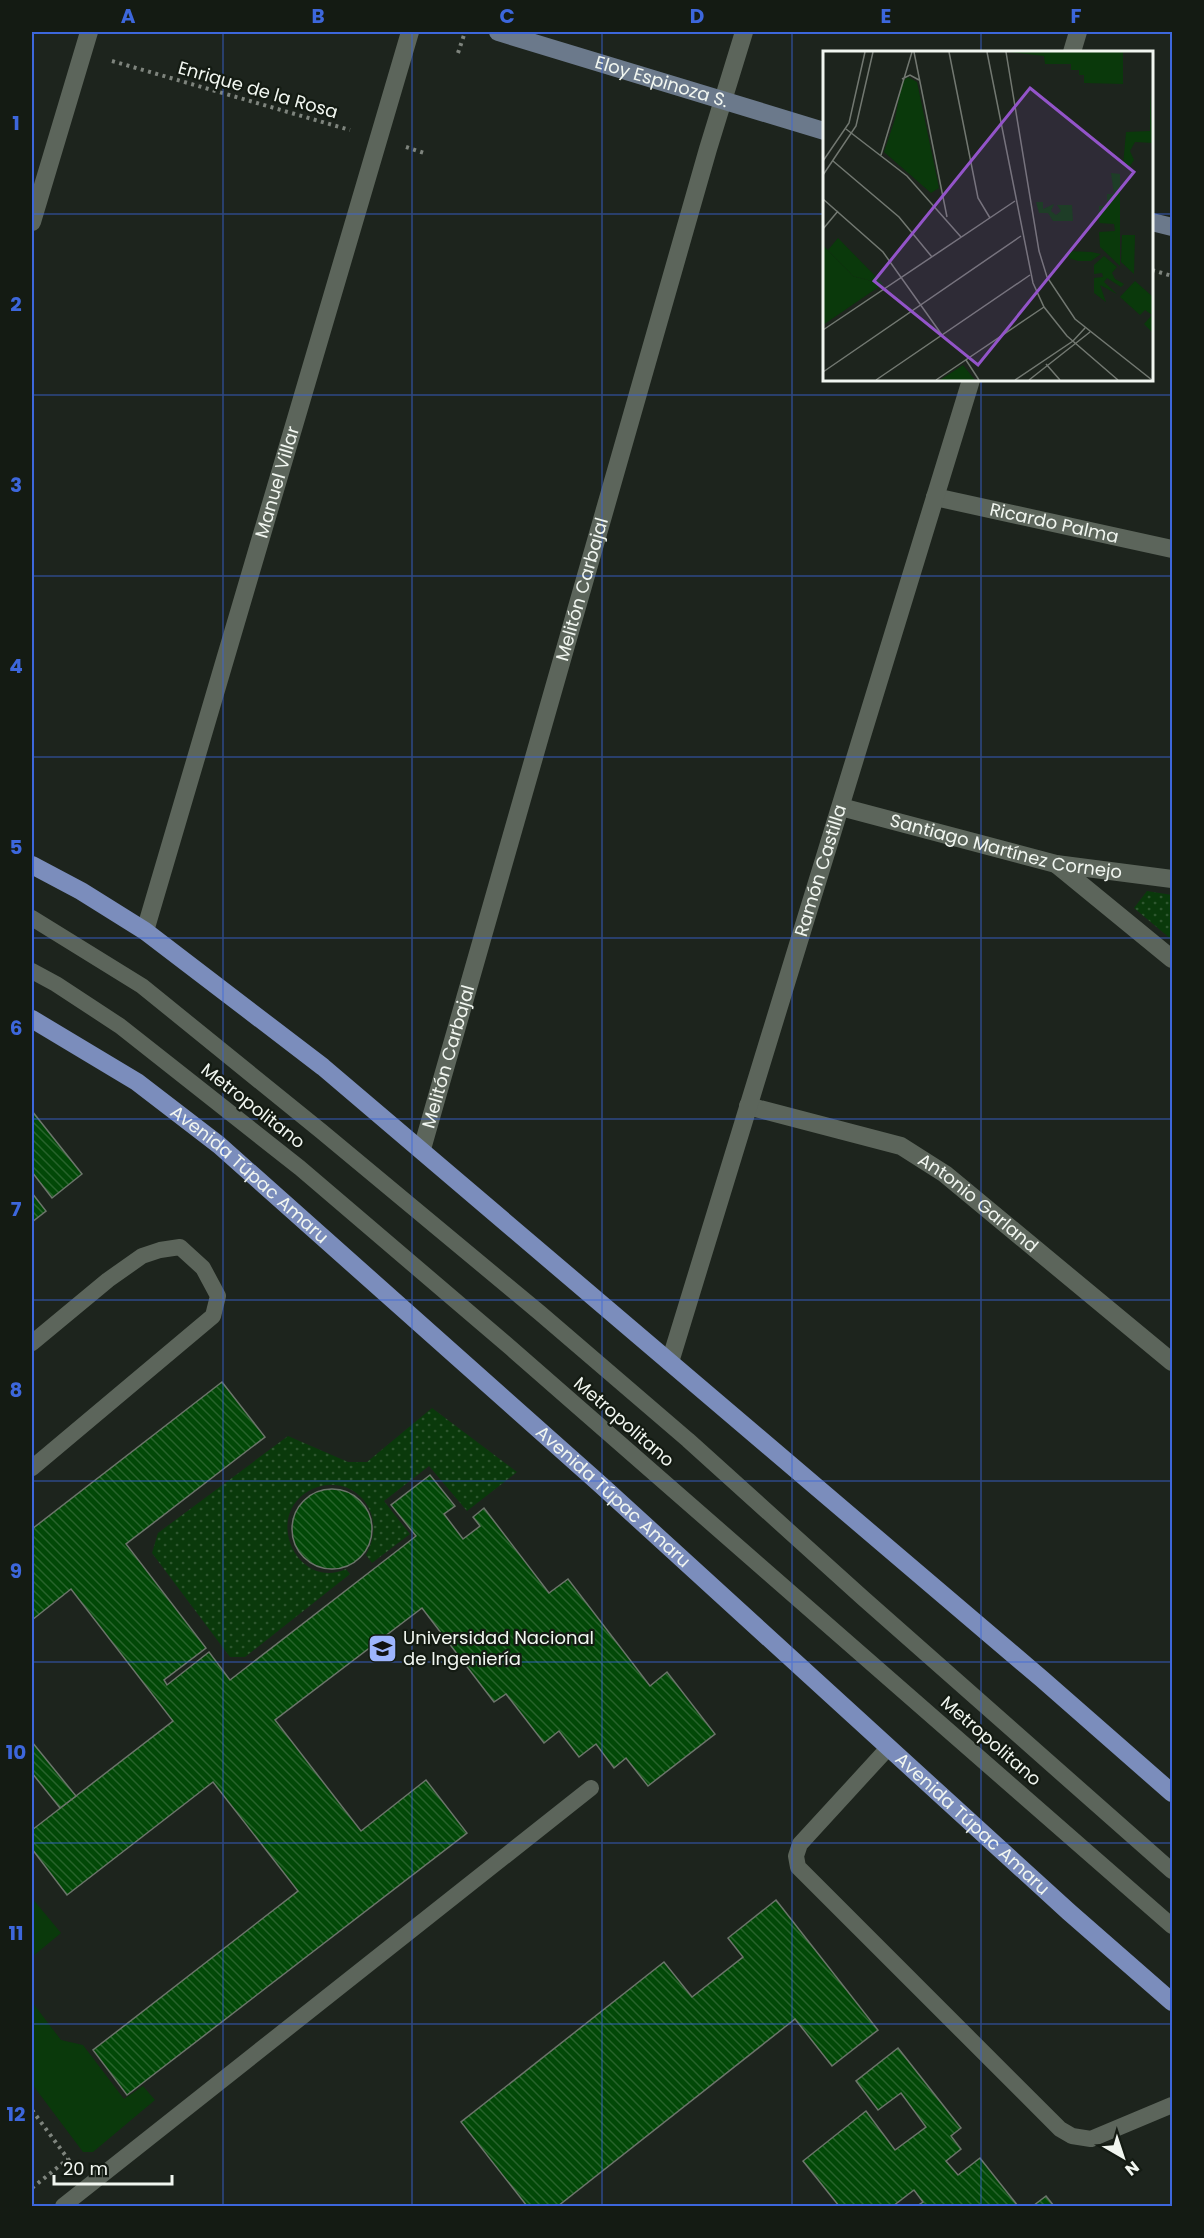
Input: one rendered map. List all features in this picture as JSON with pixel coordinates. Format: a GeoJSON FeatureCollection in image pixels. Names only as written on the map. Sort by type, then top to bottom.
{"type":"FeatureCollection","features":[{"type":"Feature","properties":{"kind":"main road"},"geometry":{"type":"LineString","coordinates":[[32,865],[81,891],[145,932],[314,1060],[422,1149],[1173,1793]]}},
{"type":"Feature","properties":{"kind":"main road","name":"Avenida Túpac Amaru"},"geometry":{"type":"LineString","coordinates":[[32,1019],[137,1082],[219,1145],[602,1485],[1069,1912],[1173,2002]]}},
{"type":"Feature","properties":{"kind":"street"},"geometry":{"type":"LineString","coordinates":[[32,222],[89,32]]}},
{"type":"Feature","properties":{"kind":"street","name":"Manuel Villar"},"geometry":{"type":"LineString","coordinates":[[145,932],[410,32]]}},
{"type":"Feature","properties":{"kind":"street","name":"Eloy Espinoza S."},"geometry":{"type":"LineString","coordinates":[[498,32],[823,130]]}},
{"type":"Feature","properties":{"kind":"street","name":"Melitón Carbajal"},"geometry":{"type":"LineString","coordinates":[[422,1149],[722,101],[744,32]]}},
{"type":"Feature","properties":{"kind":"street"},"geometry":{"type":"LineString","coordinates":[[1072,51],[1078,32]]}},
{"type":"Feature","properties":{"kind":"street"},"geometry":{"type":"LineString","coordinates":[[1153,222],[1173,227]]}},
{"type":"Feature","properties":{"kind":"street","name":"Ramón Castilla"},"geometry":{"type":"LineString","coordinates":[[670,1362],[971,381]]}},
{"type":"Feature","properties":{"kind":"street","name":"Ricardo Palma"},"geometry":{"type":"LineString","coordinates":[[935,496],[1173,549]]}},
{"type":"Feature","properties":{"kind":"street","name":"Santiago Martínez Cornejo"},"geometry":{"type":"LineString","coordinates":[[841,807],[1056,864],[1173,879]]}},
{"type":"Feature","properties":{"kind":"street"},"geometry":{"type":"LineString","coordinates":[[1056,864],[1173,959]]}},
{"type":"Feature","properties":{"kind":"street","name":"Antonio Garland"},"geometry":{"type":"LineString","coordinates":[[748,1106],[900,1146],[945,1174],[1173,1362]]}},
{"type":"Feature","properties":{"kind":"lane","name":"Metropolitano"},"geometry":{"type":"LineString","coordinates":[[32,918],[142,986],[540,1312],[688,1440],[863,1598],[1173,1871]]}},
{"type":"Feature","properties":{"kind":"lane","name":"Metropolitano"},"geometry":{"type":"LineString","coordinates":[[32,971],[120,1026],[300,1168],[1173,1926]]}},
{"type":"Feature","properties":{"kind":"lane"},"geometry":{"type":"LineString","coordinates":[[32,1342],[108,1280],[142,1256],[160,1250],[180,1247],[203,1268],[218,1296],[213,1317],[32,1468]]}},
{"type":"Feature","properties":{"kind":"lane"},"geometry":{"type":"LineString","coordinates":[[889,1748],[800,1844],[796,1856],[798,1867],[1060,2129],[1072,2136],[1091,2139],[1173,2105]]}},
{"type":"Feature","properties":{"kind":"lane"},"geometry":{"type":"LineString","coordinates":[[63,2206],[591,1788]]}},
{"type":"Feature","properties":{"kind":"path"},"geometry":{"type":"LineString","coordinates":[[458,53],[465,32]]}},
{"type":"Feature","properties":{"kind":"path","name":"Enrique de la Rosa"},"geometry":{"type":"LineString","coordinates":[[82,52],[427,154]]}},
{"type":"Feature","properties":{"kind":"path"},"geometry":{"type":"LineString","coordinates":[[1153,270],[1173,276]]}},
{"type":"Feature","properties":{"kind":"path"},"geometry":{"type":"LineString","coordinates":[[32,2110],[89,2186]]}},
{"type":"Feature","properties":{"kind":"path"},"geometry":{"type":"LineString","coordinates":[[32,2188],[68,2158]]}},
{"type":"Feature","properties":{"kind":"green space"},"geometry":{"type":"Polygon","coordinates":[[[1147,891],[1172,895],[1172,940],[1134,908],[1147,891]]]}},
{"type":"Feature","properties":{"kind":"green space"},"geometry":{"type":"Polygon","coordinates":[[[432,1408],[517,1472],[467,1511],[429,1466],[384,1501],[410,1534],[372,1563],[366,1555],[372,1537],[373,1521],[368,1507],[360,1496],[348,1488],[334,1485],[319,1487],[304,1494],[293,1506],[288,1521],[288,1536],[294,1550],[303,1562],[315,1570],[330,1573],[346,1569],[350,1574],[245,1657],[230,1657],[152,1553],[158,1533],[288,1436],[348,1462],[367,1462],[432,1408]]]}},
{"type":"Feature","properties":{"kind":"green space"},"geometry":{"type":"Polygon","coordinates":[[[32,1898],[61,1933],[32,1957],[32,1898]]]}},
{"type":"Feature","properties":{"kind":"green space"},"geometry":{"type":"Polygon","coordinates":[[[32,2002],[61,2040],[83,2045],[124,2099],[143,2086],[155,2100],[93,2152],[83,2152],[32,2084],[32,2002]]]}},
{"type":"Feature","properties":{"kind":"building"},"geometry":{"type":"Polygon","coordinates":[[[32,1111],[82,1174],[52,1198],[32,1172],[32,1111]]]}},
{"type":"Feature","properties":{"kind":"building"},"geometry":{"type":"Polygon","coordinates":[[[32,1193],[46,1211],[32,1222],[32,1193]]]}},
{"type":"Feature","properties":{"kind":"building"},"geometry":{"type":"Polygon","coordinates":[[[222,1382],[265,1437],[126,1544],[206,1648],[164,1680],[167,1685],[209,1652],[230,1680],[416,1536],[391,1505],[430,1475],[455,1506],[444,1514],[463,1539],[480,1526],[473,1517],[484,1508],[549,1593],[568,1579],[650,1686],[667,1672],[715,1734],[648,1786],[626,1758],[614,1768],[596,1744],[579,1757],[559,1731],[544,1743],[506,1694],[494,1702],[422,1608],[275,1720],[361,1831],[426,1780],[467,1833],[127,2095],[93,2050],[298,1891],[213,1782],[67,1895],[32,1849],[32,1830],[173,1721],[71,1589],[32,1620],[32,1529],[222,1382]]]}},
{"type":"Feature","properties":{"kind":"building"},"geometry":{"type":"Polygon","coordinates":[[[332,1489],[347,1492],[360,1501],[369,1514],[372,1529],[369,1544],[360,1557],[347,1566],[332,1569],[317,1566],[304,1557],[295,1544],[292,1529],[295,1514],[304,1501],[317,1492],[332,1489]]]}},
{"type":"Feature","properties":{"kind":"building"},"geometry":{"type":"Polygon","coordinates":[[[32,1742],[76,1796],[60,1808],[32,1773],[32,1742]]]}},
{"type":"Feature","properties":{"kind":"building"},"geometry":{"type":"Polygon","coordinates":[[[776,1900],[878,2030],[832,2066],[795,2019],[558,2206],[527,2206],[461,2122],[664,1962],[692,1997],[743,1957],[728,1938],[776,1900]]]}},
{"type":"Feature","properties":{"kind":"building"},"geometry":{"type":"Polygon","coordinates":[[[898,2048],[961,2128],[951,2136],[961,2149],[946,2161],[958,2175],[980,2158],[1018,2206],[917,2206],[923,2202],[914,2190],[893,2206],[839,2206],[803,2161],[866,2111],[895,2150],[926,2127],[901,2093],[878,2110],[856,2081],[898,2048]]]}},
{"type":"Feature","properties":{"kind":"building"},"geometry":{"type":"Polygon","coordinates":[[[1046,2196],[1054,2206],[1033,2206],[1046,2196]]]}},
{"type":"Feature","properties":{"kind":"place","name":"Universidad Nacional de Ingeniería"},"geometry":{"type":"Point","coordinates":[382,1648]}}]}
